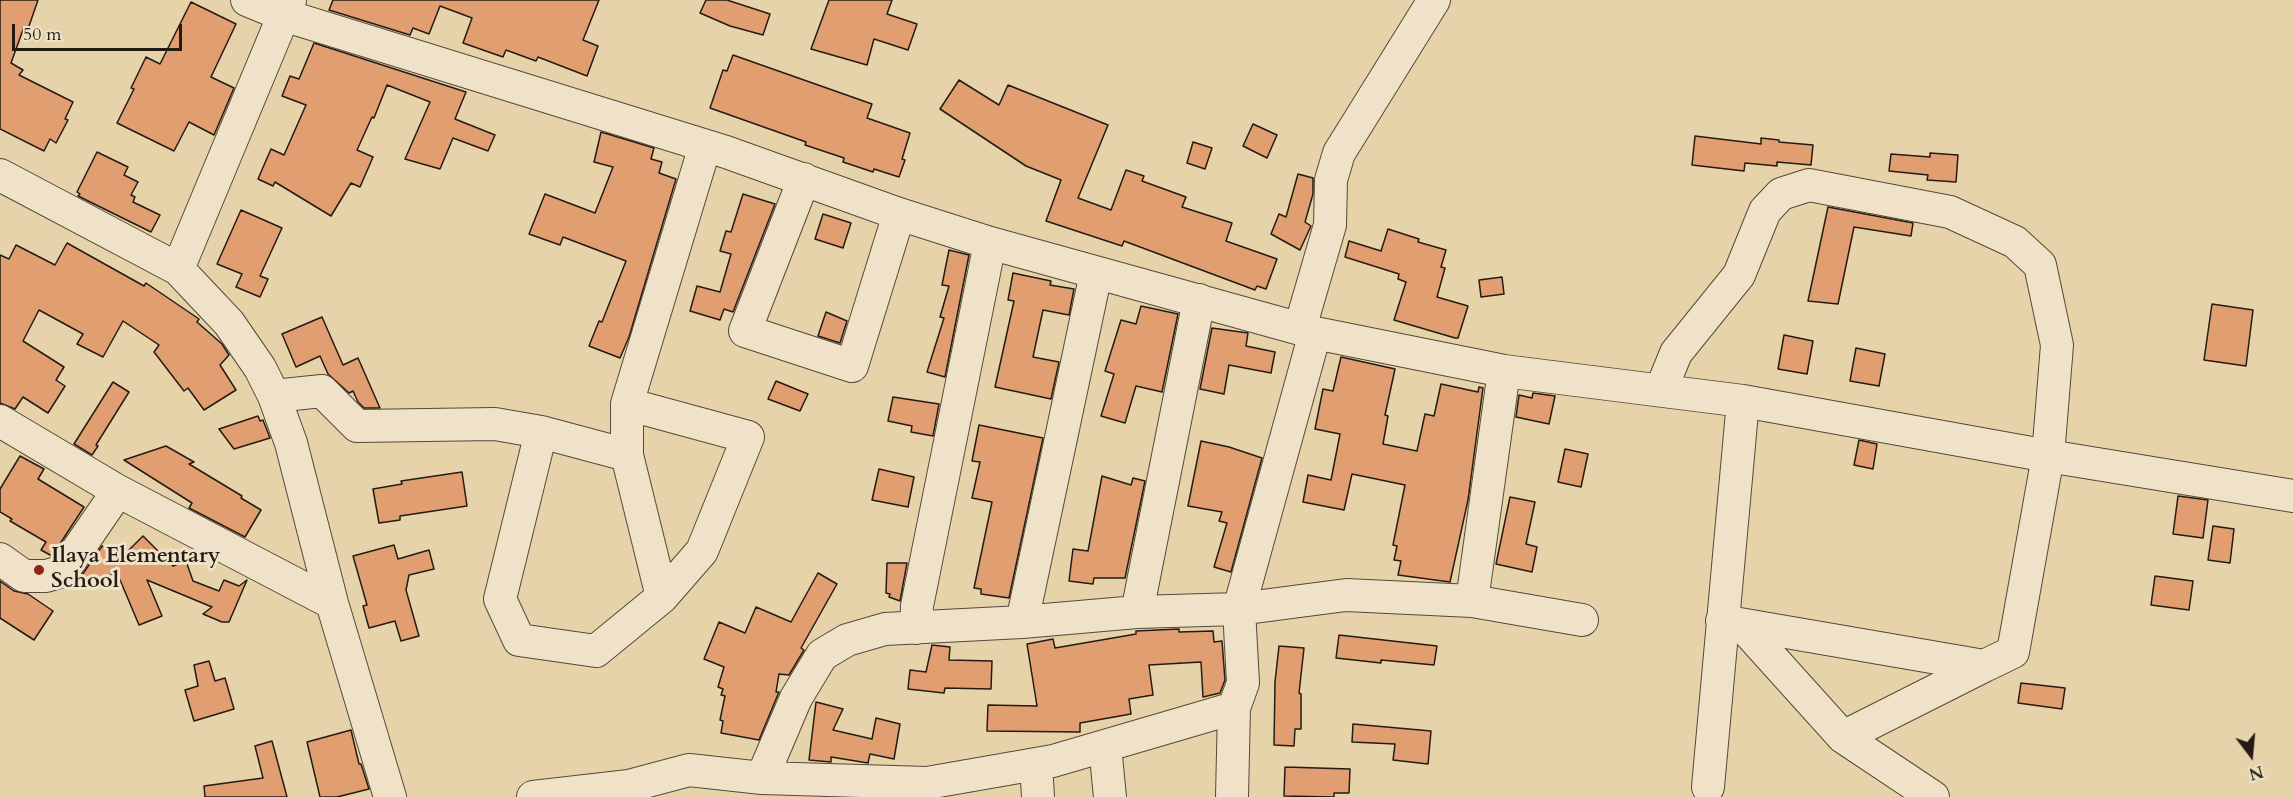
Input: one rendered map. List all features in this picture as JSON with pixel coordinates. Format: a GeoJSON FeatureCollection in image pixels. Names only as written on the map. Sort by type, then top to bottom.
{"type":"FeatureCollection","features":[{"type":"Feature","properties":{"kind":"street"},"geometry":{"type":"LineString","coordinates":[[247,0],[286,7],[990,243],[1308,331],[1504,371],[1743,401],[2048,456],[2293,496]]}},
{"type":"Feature","properties":{"kind":"street"},"geometry":{"type":"LineString","coordinates":[[1232,797],[1234,708],[1243,683],[1239,609],[1308,331],[1330,225],[1331,180],[1338,153],[1434,0]]}},
{"type":"Feature","properties":{"kind":"street"},"geometry":{"type":"LineString","coordinates":[[178,269],[286,7]]}},
{"type":"Feature","properties":{"kind":"street"},"geometry":{"type":"LineString","coordinates":[[662,597],[627,455],[627,404],[705,146]]}},
{"type":"Feature","properties":{"kind":"street"},"geometry":{"type":"LineString","coordinates":[[0,175],[178,269],[229,323],[260,368],[274,396],[291,443],[332,603],[390,797]]}},
{"type":"Feature","properties":{"kind":"street"},"geometry":{"type":"LineString","coordinates":[[804,179],[745,331],[852,366],[899,214]]}},
{"type":"Feature","properties":{"kind":"street"},"geometry":{"type":"LineString","coordinates":[[1660,390],[1676,353],[1740,275],[1765,211],[1781,194],[1809,185],[1950,212],[2015,242],[2040,265],[2058,345],[2048,456],[2013,652],[1843,737]]}},
{"type":"Feature","properties":{"kind":"street"},"geometry":{"type":"LineString","coordinates":[[916,628],[917,606],[990,243]]}},
{"type":"Feature","properties":{"kind":"street"},"geometry":{"type":"LineString","coordinates":[[1022,622],[1096,273]]}},
{"type":"Feature","properties":{"kind":"street"},"geometry":{"type":"LineString","coordinates":[[1137,612],[1199,300]]}},
{"type":"Feature","properties":{"kind":"street"},"geometry":{"type":"LineString","coordinates":[[1472,601],[1504,371]]}},
{"type":"Feature","properties":{"kind":"street"},"geometry":{"type":"LineString","coordinates":[[274,396],[322,391],[357,426],[495,424],[541,432],[627,455]]}},
{"type":"Feature","properties":{"kind":"street"},"geometry":{"type":"LineString","coordinates":[[1708,787],[1732,623],[1743,401]]}},
{"type":"Feature","properties":{"kind":"street"},"geometry":{"type":"LineString","coordinates":[[541,432],[500,599],[519,640],[596,651],[662,597],[702,551],[748,437],[627,404]]}},
{"type":"Feature","properties":{"kind":"street"},"geometry":{"type":"LineString","coordinates":[[0,421],[118,491],[332,603]]}},
{"type":"Feature","properties":{"kind":"street"},"geometry":{"type":"LineString","coordinates":[[0,559],[24,576],[46,576],[63,571],[118,491]]}},
{"type":"Feature","properties":{"kind":"street"},"geometry":{"type":"LineString","coordinates":[[771,784],[796,698],[822,655],[847,640],[885,629],[1022,622],[1137,612],[1239,609],[1346,595],[1472,601],[1582,620]]}},
{"type":"Feature","properties":{"kind":"street"},"geometry":{"type":"LineString","coordinates":[[1732,623],[1984,666]]}},
{"type":"Feature","properties":{"kind":"street"},"geometry":{"type":"LineString","coordinates":[[1732,623],[1843,737],[1933,797]]}},
{"type":"Feature","properties":{"kind":"street"},"geometry":{"type":"LineString","coordinates":[[533,797],[629,786],[689,770],[771,784],[927,783],[1036,764],[1234,708]]}},
{"type":"Feature","properties":{"kind":"street"},"geometry":{"type":"LineString","coordinates":[[1105,746],[1110,797]]}},
{"type":"Feature","properties":{"kind":"street"},"geometry":{"type":"LineString","coordinates":[[1036,764],[1038,797]]}},
{"type":"Feature","properties":{"kind":"building"},"geometry":{"type":"Polygon","coordinates":[[[0,0],[38,0],[28,29],[24,27],[11,63],[23,70],[19,75],[73,102],[65,119],[68,120],[56,143],[50,139],[44,151],[0,129],[0,0]]]}},
{"type":"Feature","properties":{"kind":"building"},"geometry":{"type":"Polygon","coordinates":[[[333,0],[599,0],[583,40],[598,46],[587,76],[538,57],[536,61],[506,50],[503,57],[463,43],[472,18],[440,6],[429,34],[413,28],[410,35],[329,10],[333,0]]]}},
{"type":"Feature","properties":{"kind":"building"},"geometry":{"type":"Polygon","coordinates":[[[706,0],[727,0],[770,14],[763,35],[730,26],[700,13],[706,0]]]}},
{"type":"Feature","properties":{"kind":"building"},"geometry":{"type":"Polygon","coordinates":[[[829,0],[892,0],[887,14],[917,24],[908,50],[874,39],[867,65],[811,49],[829,0]]]}},
{"type":"Feature","properties":{"kind":"building"},"geometry":{"type":"Polygon","coordinates":[[[191,2],[236,24],[211,77],[234,88],[214,135],[189,122],[174,151],[117,123],[134,89],[131,88],[146,57],[160,64],[191,2]]]}},
{"type":"Feature","properties":{"kind":"building"},"geometry":{"type":"Polygon","coordinates":[[[314,43],[466,92],[455,119],[495,135],[488,151],[453,138],[440,169],[405,159],[430,102],[387,85],[374,118],[372,117],[357,150],[373,157],[360,187],[351,183],[331,216],[275,182],[273,186],[258,179],[271,149],[284,155],[306,105],[282,96],[290,76],[299,79],[314,43]]]}},
{"type":"Feature","properties":{"kind":"building"},"geometry":{"type":"Polygon","coordinates":[[[733,55],[872,104],[867,118],[910,133],[899,177],[874,169],[873,172],[843,162],[844,158],[805,145],[806,142],[710,108],[723,70],[727,71],[733,55]]]}},
{"type":"Feature","properties":{"kind":"building"},"geometry":{"type":"Polygon","coordinates":[[[959,80],[999,105],[1008,85],[1108,125],[1078,198],[1111,210],[1126,170],[1144,176],[1142,181],[1186,197],[1182,207],[1232,223],[1226,241],[1277,259],[1266,289],[1257,286],[1255,290],[1124,241],[1122,246],[1046,221],[1061,180],[1026,166],[940,109],[959,80]]]}},
{"type":"Feature","properties":{"kind":"building"},"geometry":{"type":"Polygon","coordinates":[[[1253,124],[1277,135],[1267,158],[1243,146],[1253,124]]]}},
{"type":"Feature","properties":{"kind":"building"},"geometry":{"type":"Polygon","coordinates":[[[601,132],[654,148],[651,159],[662,162],[659,173],[676,179],[629,337],[620,358],[589,346],[599,321],[602,322],[626,261],[563,237],[560,245],[529,234],[545,194],[595,213],[613,167],[594,162],[601,132]]]}},
{"type":"Feature","properties":{"kind":"building"},"geometry":{"type":"Polygon","coordinates":[[[1695,136],[1761,144],[1761,138],[1813,145],[1811,165],[1777,162],[1777,166],[1745,163],[1744,171],[1692,165],[1695,136]]]}},
{"type":"Feature","properties":{"kind":"building"},"geometry":{"type":"Polygon","coordinates":[[[1193,142],[1212,148],[1205,169],[1187,163],[1193,142]]]}},
{"type":"Feature","properties":{"kind":"building"},"geometry":{"type":"Polygon","coordinates":[[[97,152],[128,167],[124,175],[138,182],[131,195],[135,197],[133,202],[160,215],[151,232],[78,196],[80,194],[77,192],[97,152]]]}},
{"type":"Feature","properties":{"kind":"building"},"geometry":{"type":"Polygon","coordinates":[[[1930,153],[1958,155],[1956,182],[1927,180],[1928,175],[1889,171],[1891,154],[1930,157],[1930,153]]]}},
{"type":"Feature","properties":{"kind":"building"},"geometry":{"type":"Polygon","coordinates":[[[1298,174],[1313,178],[1313,194],[1305,222],[1311,226],[1300,250],[1271,234],[1279,214],[1286,217],[1298,174]]]}},
{"type":"Feature","properties":{"kind":"building"},"geometry":{"type":"Polygon","coordinates":[[[743,194],[775,204],[733,312],[724,309],[720,320],[690,311],[697,286],[720,292],[731,254],[720,251],[726,231],[731,232],[743,194]]]}},
{"type":"Feature","properties":{"kind":"building"},"geometry":{"type":"Polygon","coordinates":[[[1828,207],[1913,223],[1911,236],[1854,227],[1838,304],[1808,301],[1828,207]]]}},
{"type":"Feature","properties":{"kind":"building"},"geometry":{"type":"Polygon","coordinates":[[[241,210],[282,228],[260,276],[268,279],[260,297],[236,287],[242,274],[217,264],[241,210]]]}},
{"type":"Feature","properties":{"kind":"building"},"geometry":{"type":"Polygon","coordinates":[[[823,214],[851,223],[843,248],[815,239],[823,214]]]}},
{"type":"Feature","properties":{"kind":"building"},"geometry":{"type":"Polygon","coordinates":[[[1388,229],[1419,239],[1418,242],[1446,250],[1441,267],[1445,268],[1437,297],[1468,306],[1458,338],[1394,320],[1406,282],[1398,279],[1399,274],[1345,257],[1349,241],[1381,251],[1388,229]]]}},
{"type":"Feature","properties":{"kind":"building"},"geometry":{"type":"Polygon","coordinates":[[[67,243],[144,286],[146,283],[199,319],[197,322],[222,344],[229,355],[220,365],[236,390],[204,410],[188,388],[184,391],[154,352],[159,345],[123,321],[103,357],[77,344],[83,334],[39,310],[23,341],[64,367],[56,380],[65,386],[48,413],[23,397],[15,409],[0,403],[0,255],[9,259],[16,245],[55,265],[67,243]]]}},
{"type":"Feature","properties":{"kind":"building"},"geometry":{"type":"Polygon","coordinates":[[[949,250],[969,255],[945,377],[927,372],[944,318],[940,317],[949,286],[942,285],[949,250]]]}},
{"type":"Feature","properties":{"kind":"building"},"geometry":{"type":"Polygon","coordinates":[[[1013,273],[1051,281],[1050,285],[1074,289],[1069,315],[1043,310],[1033,357],[1059,362],[1051,399],[995,387],[1014,301],[1008,300],[1013,273]]]}},
{"type":"Feature","properties":{"kind":"building"},"geometry":{"type":"Polygon","coordinates":[[[1502,277],[1504,294],[1481,297],[1479,280],[1502,277]]]}},
{"type":"Feature","properties":{"kind":"building"},"geometry":{"type":"Polygon","coordinates":[[[2212,304],[2253,310],[2246,366],[2204,360],[2212,304]]]}},
{"type":"Feature","properties":{"kind":"building"},"geometry":{"type":"Polygon","coordinates":[[[1141,306],[1178,314],[1162,392],[1136,386],[1125,423],[1101,416],[1114,374],[1105,371],[1121,320],[1136,324],[1141,306]]]}},
{"type":"Feature","properties":{"kind":"building"},"geometry":{"type":"Polygon","coordinates":[[[826,312],[847,321],[840,343],[818,336],[826,312]]]}},
{"type":"Feature","properties":{"kind":"building"},"geometry":{"type":"Polygon","coordinates":[[[322,317],[343,365],[358,358],[380,408],[364,408],[353,391],[349,393],[328,374],[320,356],[296,367],[282,334],[322,317]]]}},
{"type":"Feature","properties":{"kind":"building"},"geometry":{"type":"Polygon","coordinates":[[[1212,328],[1248,333],[1246,346],[1275,352],[1271,373],[1229,365],[1224,394],[1200,389],[1212,328]]]}},
{"type":"Feature","properties":{"kind":"building"},"geometry":{"type":"Polygon","coordinates":[[[1784,335],[1813,341],[1807,374],[1778,369],[1784,335]]]}},
{"type":"Feature","properties":{"kind":"building"},"geometry":{"type":"Polygon","coordinates":[[[1856,348],[1885,354],[1879,386],[1850,381],[1856,348]]]}},
{"type":"Feature","properties":{"kind":"building"},"geometry":{"type":"Polygon","coordinates":[[[1341,357],[1395,369],[1385,415],[1388,416],[1383,444],[1417,451],[1425,414],[1434,416],[1441,384],[1478,392],[1479,387],[1483,388],[1468,500],[1450,582],[1398,575],[1401,561],[1394,560],[1397,546],[1393,545],[1405,485],[1352,474],[1344,510],[1303,502],[1308,475],[1331,480],[1340,434],[1315,429],[1323,389],[1333,391],[1341,357]]]}},
{"type":"Feature","properties":{"kind":"building"},"geometry":{"type":"Polygon","coordinates":[[[776,381],[808,394],[800,411],[768,399],[776,381]]]}},
{"type":"Feature","properties":{"kind":"building"},"geometry":{"type":"Polygon","coordinates":[[[113,382],[129,392],[92,455],[74,444],[113,382]]]}},
{"type":"Feature","properties":{"kind":"building"},"geometry":{"type":"Polygon","coordinates":[[[1533,393],[1555,396],[1549,424],[1516,417],[1519,395],[1532,398],[1533,393]]]}},
{"type":"Feature","properties":{"kind":"building"},"geometry":{"type":"Polygon","coordinates":[[[893,397],[939,404],[933,436],[911,432],[912,426],[888,421],[893,397]]]}},
{"type":"Feature","properties":{"kind":"building"},"geometry":{"type":"Polygon","coordinates":[[[258,416],[260,421],[263,420],[270,438],[234,449],[219,429],[258,416]]]}},
{"type":"Feature","properties":{"kind":"building"},"geometry":{"type":"Polygon","coordinates":[[[979,425],[1043,438],[1009,598],[981,594],[981,589],[974,588],[992,502],[972,498],[980,462],[972,461],[979,425]]]}},
{"type":"Feature","properties":{"kind":"building"},"geometry":{"type":"Polygon","coordinates":[[[1859,440],[1877,444],[1873,469],[1854,465],[1859,440]]]}},
{"type":"Feature","properties":{"kind":"building"},"geometry":{"type":"Polygon","coordinates":[[[1201,441],[1262,458],[1231,572],[1214,567],[1227,523],[1219,521],[1222,512],[1188,506],[1201,441]]]}},
{"type":"Feature","properties":{"kind":"building"},"geometry":{"type":"Polygon","coordinates":[[[166,446],[194,462],[189,464],[261,510],[245,537],[189,508],[192,503],[124,460],[166,446]]]}},
{"type":"Feature","properties":{"kind":"building"},"geometry":{"type":"Polygon","coordinates":[[[1565,449],[1588,454],[1581,487],[1558,482],[1565,449]]]}},
{"type":"Feature","properties":{"kind":"building"},"geometry":{"type":"Polygon","coordinates":[[[20,456],[44,469],[38,479],[84,507],[52,556],[41,550],[46,542],[10,521],[12,519],[0,512],[0,489],[20,456]]]}},
{"type":"Feature","properties":{"kind":"building"},"geometry":{"type":"Polygon","coordinates":[[[879,469],[914,477],[908,507],[872,500],[879,469]]]}},
{"type":"Feature","properties":{"kind":"building"},"geometry":{"type":"Polygon","coordinates":[[[462,472],[467,506],[400,516],[400,520],[379,523],[373,489],[402,484],[401,481],[462,472]]]}},
{"type":"Feature","properties":{"kind":"building"},"geometry":{"type":"Polygon","coordinates":[[[1102,476],[1131,485],[1133,478],[1145,481],[1125,578],[1094,578],[1093,584],[1069,581],[1073,549],[1088,551],[1102,476]]]}},
{"type":"Feature","properties":{"kind":"building"},"geometry":{"type":"Polygon","coordinates":[[[2178,496],[2208,500],[2203,538],[2173,534],[2178,496]]]}},
{"type":"Feature","properties":{"kind":"building"},"geometry":{"type":"Polygon","coordinates":[[[1510,497],[1535,502],[1526,544],[1537,547],[1532,572],[1496,564],[1510,497]]]}},
{"type":"Feature","properties":{"kind":"building"},"geometry":{"type":"Polygon","coordinates":[[[2213,526],[2234,529],[2230,563],[2208,560],[2213,526]]]}},
{"type":"Feature","properties":{"kind":"building"},"geometry":{"type":"Polygon","coordinates":[[[143,536],[173,566],[186,561],[193,581],[219,591],[224,580],[239,586],[247,580],[229,622],[222,622],[203,614],[212,607],[147,580],[162,616],[139,625],[115,568],[103,588],[82,575],[102,546],[121,558],[143,536]]]}},
{"type":"Feature","properties":{"kind":"building"},"geometry":{"type":"Polygon","coordinates":[[[394,545],[398,559],[429,550],[434,569],[409,575],[406,590],[419,636],[401,641],[395,621],[369,628],[363,606],[367,605],[353,556],[394,545]]]}},
{"type":"Feature","properties":{"kind":"building"},"geometry":{"type":"Polygon","coordinates":[[[887,563],[907,563],[900,601],[889,597],[890,594],[886,593],[887,563]]]}},
{"type":"Feature","properties":{"kind":"building"},"geometry":{"type":"Polygon","coordinates":[[[818,573],[837,584],[801,648],[804,650],[789,675],[779,674],[776,692],[779,692],[759,740],[721,733],[723,721],[720,720],[725,696],[721,695],[723,689],[718,687],[724,667],[704,659],[719,622],[745,633],[756,607],[791,622],[818,573]]]}},
{"type":"Feature","properties":{"kind":"building"},"geometry":{"type":"Polygon","coordinates":[[[2155,576],[2193,581],[2189,610],[2151,605],[2155,576]]]}},
{"type":"Feature","properties":{"kind":"building"},"geometry":{"type":"Polygon","coordinates":[[[0,581],[14,591],[28,594],[53,611],[34,640],[0,618],[0,581]]]}},
{"type":"Feature","properties":{"kind":"building"},"geometry":{"type":"Polygon","coordinates":[[[1179,629],[1179,632],[1213,631],[1214,642],[1222,641],[1225,680],[1220,693],[1203,697],[1201,662],[1149,665],[1153,695],[1129,699],[1131,714],[1080,723],[1080,732],[987,731],[988,705],[1037,706],[1027,644],[1053,639],[1055,648],[1136,634],[1136,631],[1179,629]]]}},
{"type":"Feature","properties":{"kind":"building"},"geometry":{"type":"Polygon","coordinates":[[[1339,635],[1437,646],[1434,665],[1336,658],[1339,635]]]}},
{"type":"Feature","properties":{"kind":"building"},"geometry":{"type":"Polygon","coordinates":[[[932,645],[950,647],[949,660],[992,661],[991,689],[945,688],[944,693],[908,689],[910,670],[926,672],[932,645]]]}},
{"type":"Feature","properties":{"kind":"building"},"geometry":{"type":"Polygon","coordinates":[[[1279,646],[1304,648],[1299,693],[1301,694],[1301,729],[1295,729],[1294,746],[1274,745],[1275,682],[1279,646]]]}},
{"type":"Feature","properties":{"kind":"building"},"geometry":{"type":"Polygon","coordinates":[[[209,661],[215,681],[225,678],[234,709],[194,721],[185,690],[198,686],[194,665],[209,661]]]}},
{"type":"Feature","properties":{"kind":"building"},"geometry":{"type":"Polygon","coordinates":[[[2021,683],[2065,688],[2062,709],[2018,703],[2021,683]]]}},
{"type":"Feature","properties":{"kind":"building"},"geometry":{"type":"Polygon","coordinates":[[[816,702],[843,709],[833,730],[872,739],[876,718],[900,724],[894,759],[870,754],[868,763],[831,757],[831,762],[809,760],[816,702]]]}},
{"type":"Feature","properties":{"kind":"building"},"geometry":{"type":"Polygon","coordinates":[[[1353,724],[1431,731],[1428,764],[1393,760],[1395,744],[1352,742],[1353,724]]]}},
{"type":"Feature","properties":{"kind":"building"},"geometry":{"type":"Polygon","coordinates":[[[351,730],[359,764],[361,764],[369,789],[337,797],[320,797],[307,742],[351,730]]]}},
{"type":"Feature","properties":{"kind":"building"},"geometry":{"type":"Polygon","coordinates":[[[272,741],[287,797],[205,797],[204,786],[263,778],[255,746],[272,741]]]}},
{"type":"Feature","properties":{"kind":"building"},"geometry":{"type":"Polygon","coordinates":[[[1285,767],[1350,769],[1349,793],[1334,793],[1334,797],[1284,796],[1285,767]]]}},
{"type":"Feature","properties":{"kind":"place","name":"Ilaya Elementary School"},"geometry":{"type":"Point","coordinates":[39,570]}}]}
